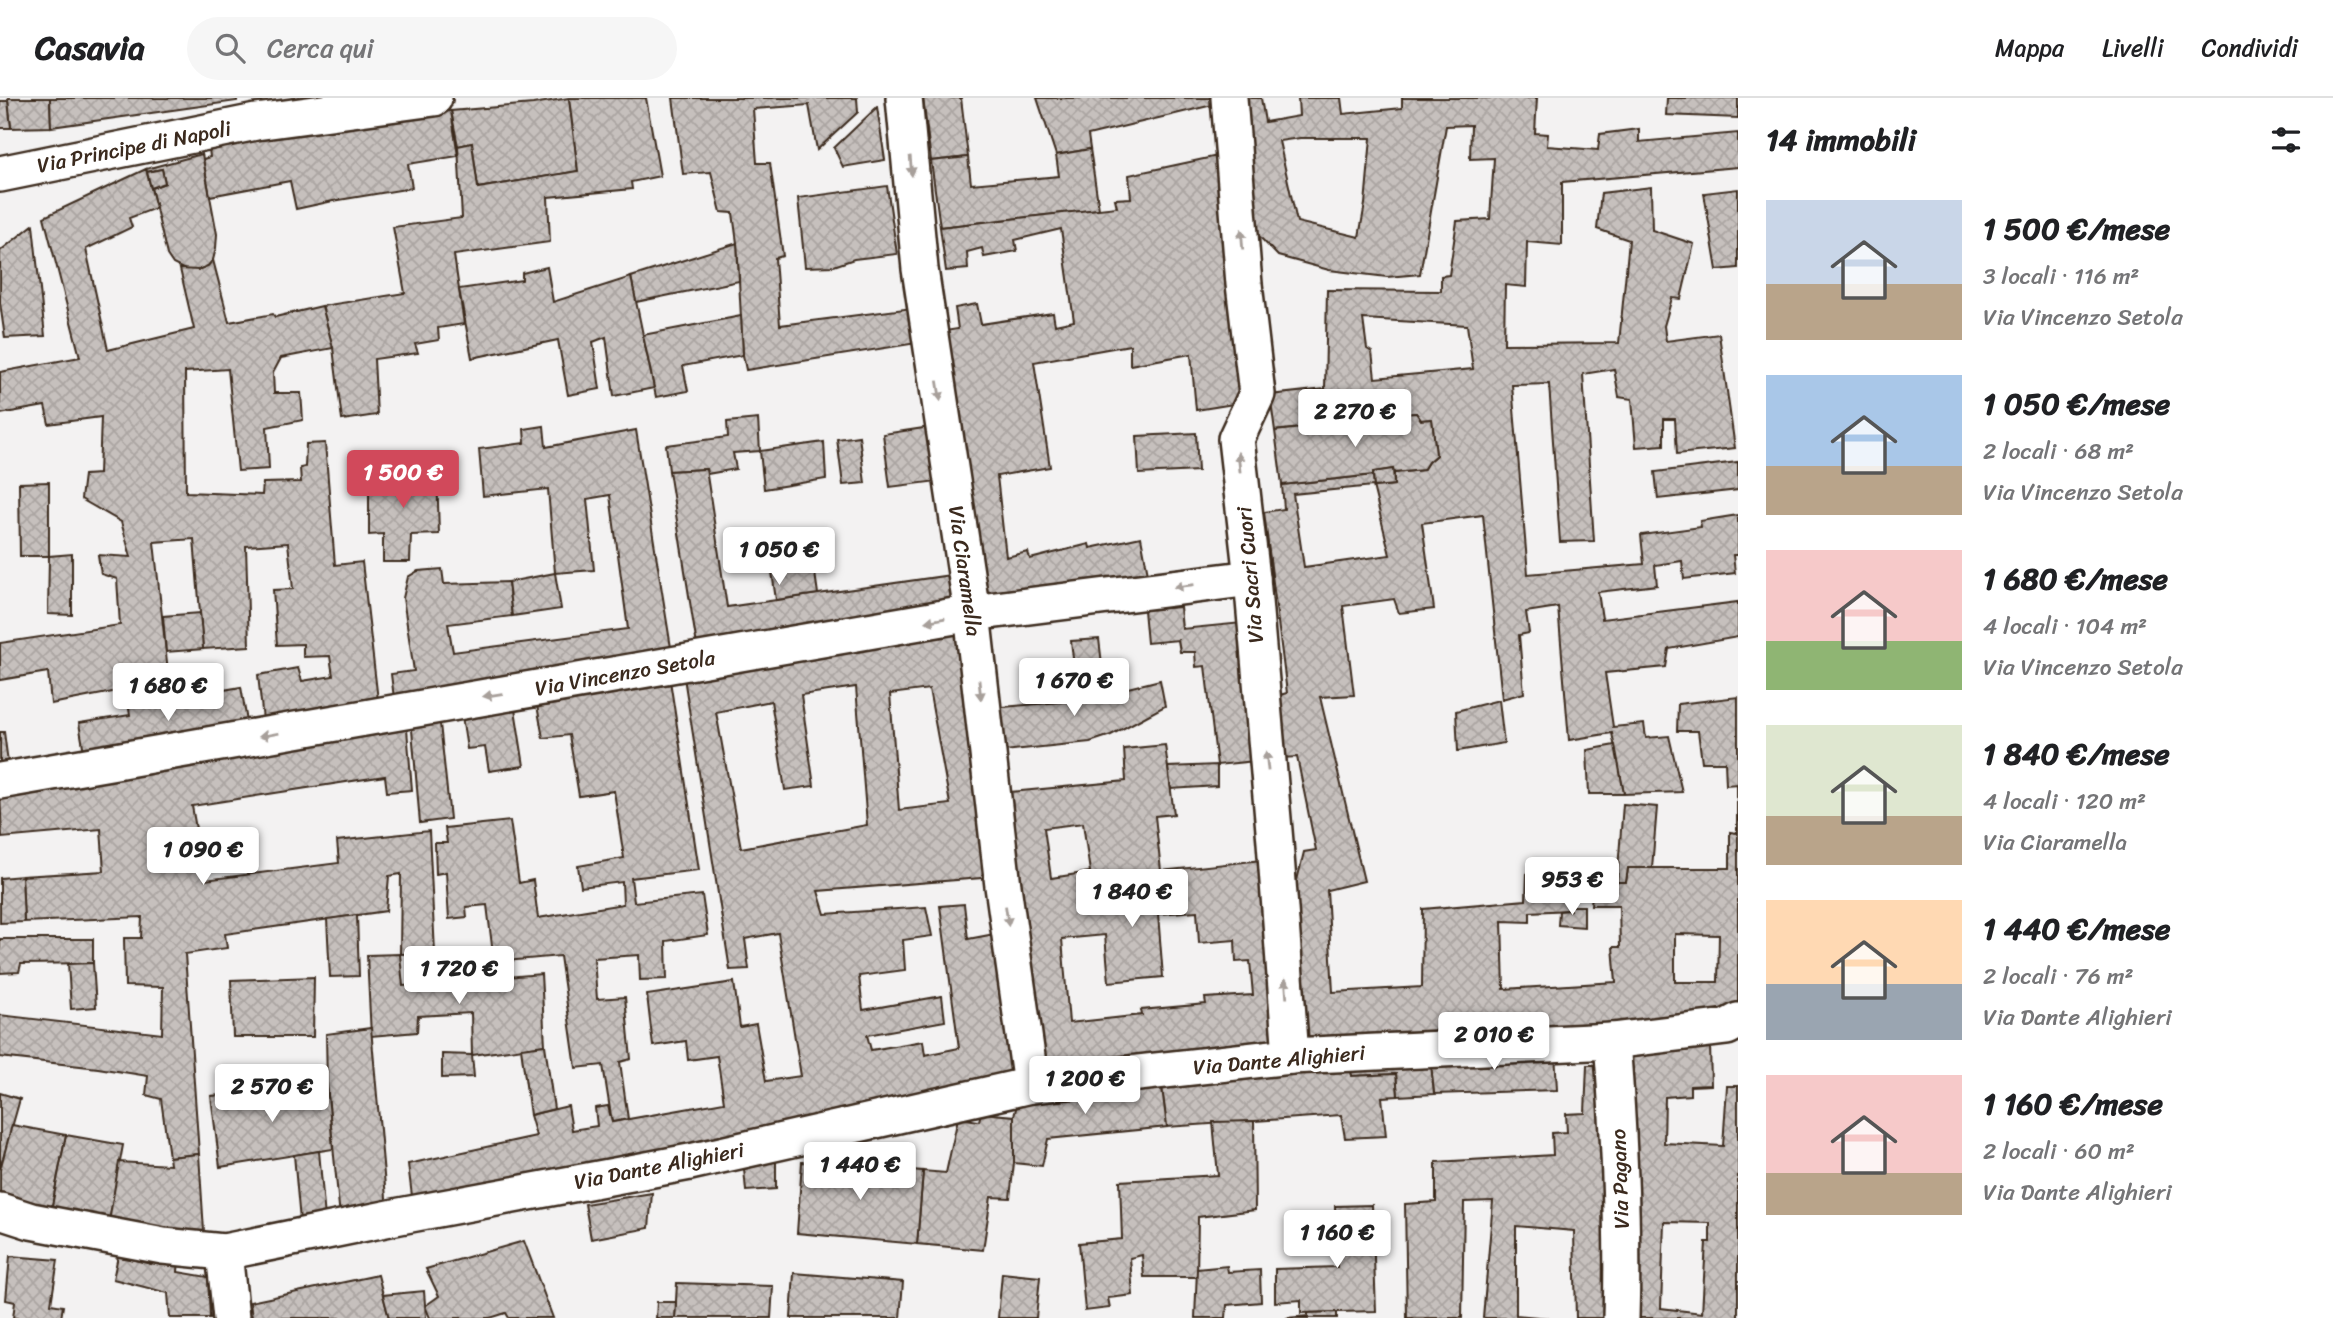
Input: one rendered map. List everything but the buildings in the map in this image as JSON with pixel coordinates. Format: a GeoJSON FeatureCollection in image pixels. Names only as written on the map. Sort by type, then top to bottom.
{"type":"FeatureCollection","features":[{"type":"Feature","properties":{"kind":"street","name":"Via Principe di Napoli"},"geometry":{"type":"LineString","coordinates":[[0,174],[255,110],[434,98]]}},
{"type":"Feature","properties":{"kind":"street","name":"Via Ciaramella"},"geometry":{"type":"LineString","coordinates":[[904,98],[920,269],[972,613],[1003,886],[1031,1085]]}},
{"type":"Feature","properties":{"kind":"street","name":"Via Sacri Cuori"},"geometry":{"type":"LineString","coordinates":[[1229,98],[1256,394],[1236,439],[1252,578],[1291,1056]]}},
{"type":"Feature","properties":{"kind":"street","name":"Via Vincenzo Setola"},"geometry":{"type":"LineString","coordinates":[[0,781],[972,613],[1252,578]]}},
{"type":"Feature","properties":{"kind":"street","name":"Via Dante Alighieri"},"geometry":{"type":"LineString","coordinates":[[0,1210],[31,1221],[149,1244],[224,1252],[690,1161],[1031,1085],[1291,1056],[1612,1041],[1727,1027],[1738,1020]]}},
{"type":"Feature","properties":{"kind":"street","name":"Via Pagano"},"geometry":{"type":"LineString","coordinates":[[1612,1041],[1619,1139],[1621,1318]]}},
{"type":"Feature","properties":{"kind":"street"},"geometry":{"type":"LineString","coordinates":[[224,1252],[231,1318]]}}]}
